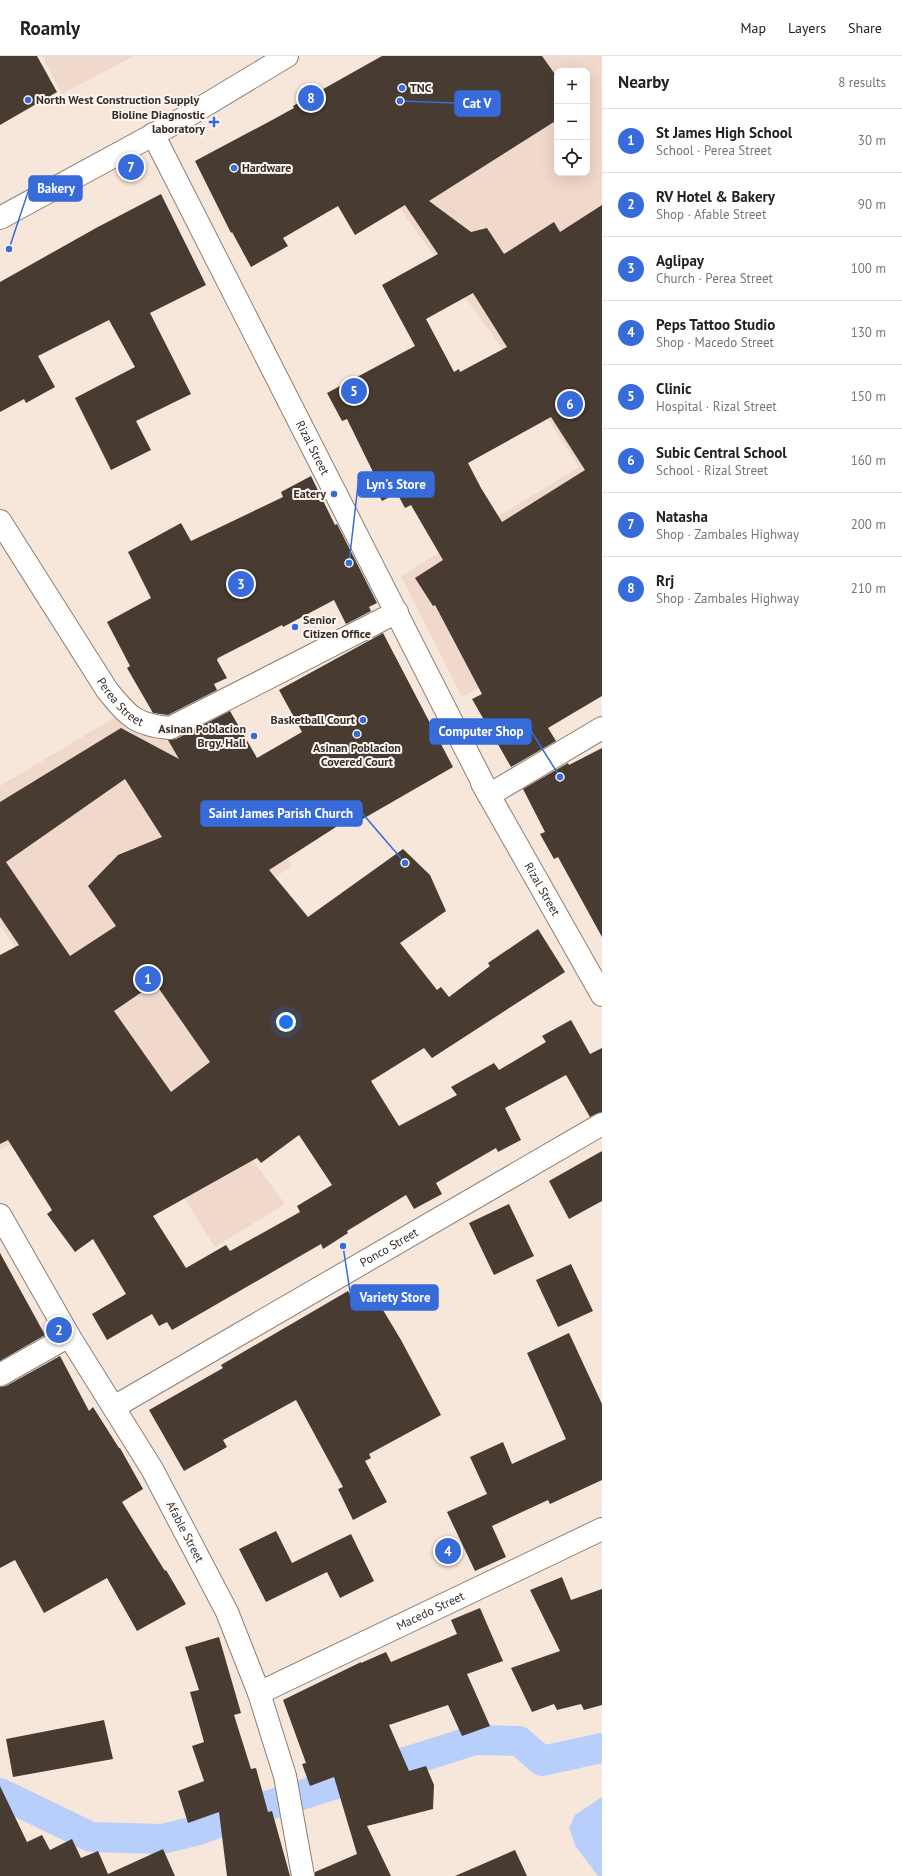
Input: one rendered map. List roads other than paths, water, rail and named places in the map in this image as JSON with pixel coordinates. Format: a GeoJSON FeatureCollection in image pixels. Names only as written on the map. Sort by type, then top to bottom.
{"type":"FeatureCollection","features":[{"type":"Feature","properties":{"kind":"street"},"geometry":{"type":"LineString","coordinates":[[0,218],[184,118],[287,56]]}},
{"type":"Feature","properties":{"kind":"street","name":"Rizal Street"},"geometry":{"type":"LineString","coordinates":[[153,134],[486,789],[602,995]]}},
{"type":"Feature","properties":{"kind":"street","name":"Perea Street"},"geometry":{"type":"LineString","coordinates":[[0,521],[107,690],[121,708],[138,722],[154,727],[170,728],[396,612]]}},
{"type":"Feature","properties":{"kind":"street"},"geometry":{"type":"LineString","coordinates":[[486,789],[602,728]]}},
{"type":"Feature","properties":{"kind":"street","name":"Ponco Street"},"geometry":{"type":"LineString","coordinates":[[114,1407],[602,1124]]}},
{"type":"Feature","properties":{"kind":"street","name":"Afable Street"},"geometry":{"type":"LineString","coordinates":[[0,1215],[69,1336],[167,1495],[227,1612],[258,1693],[285,1776],[292,1808],[303,1876]]}},
{"type":"Feature","properties":{"kind":"street"},"geometry":{"type":"LineString","coordinates":[[0,1376],[69,1336]]}},
{"type":"Feature","properties":{"kind":"street","name":"Macedo Street"},"geometry":{"type":"LineString","coordinates":[[258,1693],[602,1529]]}},
{"type":"Feature","properties":{"kind":"water"},"geometry":{"type":"Polygon","coordinates":[[[602,1797],[602,1876],[598,1876],[576,1847],[569,1828],[575,1815],[602,1797]]]}},
{"type":"Feature","properties":{"kind":"waterway"},"geometry":{"type":"LineString","coordinates":[[0,1793],[91,1837],[162,1839],[195,1831],[260,1808],[475,1740],[519,1741],[542,1761],[602,1748]]}},
{"type":"Feature","properties":{"kind":"place","name":"TNC"},"geometry":{"type":"Point","coordinates":[402,88]}},
{"type":"Feature","properties":{"kind":"place","name":"Rrj"},"geometry":{"type":"Point","coordinates":[311,98]}},
{"type":"Feature","properties":{"kind":"place","name":"North West Construction Supply"},"geometry":{"type":"Point","coordinates":[28,100]}},
{"type":"Feature","properties":{"kind":"place","name":"Cat V"},"geometry":{"type":"Point","coordinates":[400,101]}},
{"type":"Feature","properties":{"kind":"place","name":"Bioline Diagnostic laboratory"},"geometry":{"type":"Point","coordinates":[214,122]}},
{"type":"Feature","properties":{"kind":"place","name":"Natasha"},"geometry":{"type":"Point","coordinates":[131,167]}},
{"type":"Feature","properties":{"kind":"place","name":"Hardware"},"geometry":{"type":"Point","coordinates":[234,168]}},
{"type":"Feature","properties":{"kind":"place","name":"Bakery"},"geometry":{"type":"Point","coordinates":[9,249]}},
{"type":"Feature","properties":{"kind":"place","name":"Clinic"},"geometry":{"type":"Point","coordinates":[354,391]}},
{"type":"Feature","properties":{"kind":"place","name":"Subic Central School"},"geometry":{"type":"Point","coordinates":[570,404]}},
{"type":"Feature","properties":{"kind":"place","name":"Eatery"},"geometry":{"type":"Point","coordinates":[334,494]}},
{"type":"Feature","properties":{"kind":"place","name":"Lyn's Store"},"geometry":{"type":"Point","coordinates":[349,563]}},
{"type":"Feature","properties":{"kind":"place","name":"Aglipay"},"geometry":{"type":"Point","coordinates":[241,584]}},
{"type":"Feature","properties":{"kind":"place","name":"Senior Citizen Office"},"geometry":{"type":"Point","coordinates":[295,627]}},
{"type":"Feature","properties":{"kind":"place","name":"Basketball Court"},"geometry":{"type":"Point","coordinates":[363,720]}},
{"type":"Feature","properties":{"kind":"place","name":"Asinan Poblacion Covered Court"},"geometry":{"type":"Point","coordinates":[357,734]}},
{"type":"Feature","properties":{"kind":"place","name":"Asinan Poblacion Brgy. Hall"},"geometry":{"type":"Point","coordinates":[254,736]}},
{"type":"Feature","properties":{"kind":"place","name":"Computer Shop"},"geometry":{"type":"Point","coordinates":[560,777]}},
{"type":"Feature","properties":{"kind":"place","name":"Saint James Parish Church"},"geometry":{"type":"Point","coordinates":[405,863]}},
{"type":"Feature","properties":{"kind":"place","name":"St James High School"},"geometry":{"type":"Point","coordinates":[148,979]}},
{"type":"Feature","properties":{"kind":"place","name":"Variety Store"},"geometry":{"type":"Point","coordinates":[343,1246]}},
{"type":"Feature","properties":{"kind":"place","name":"RV Hotel & Bakery"},"geometry":{"type":"Point","coordinates":[59,1330]}},
{"type":"Feature","properties":{"kind":"place","name":"Peps Tattoo Studio"},"geometry":{"type":"Point","coordinates":[448,1551]}}]}
